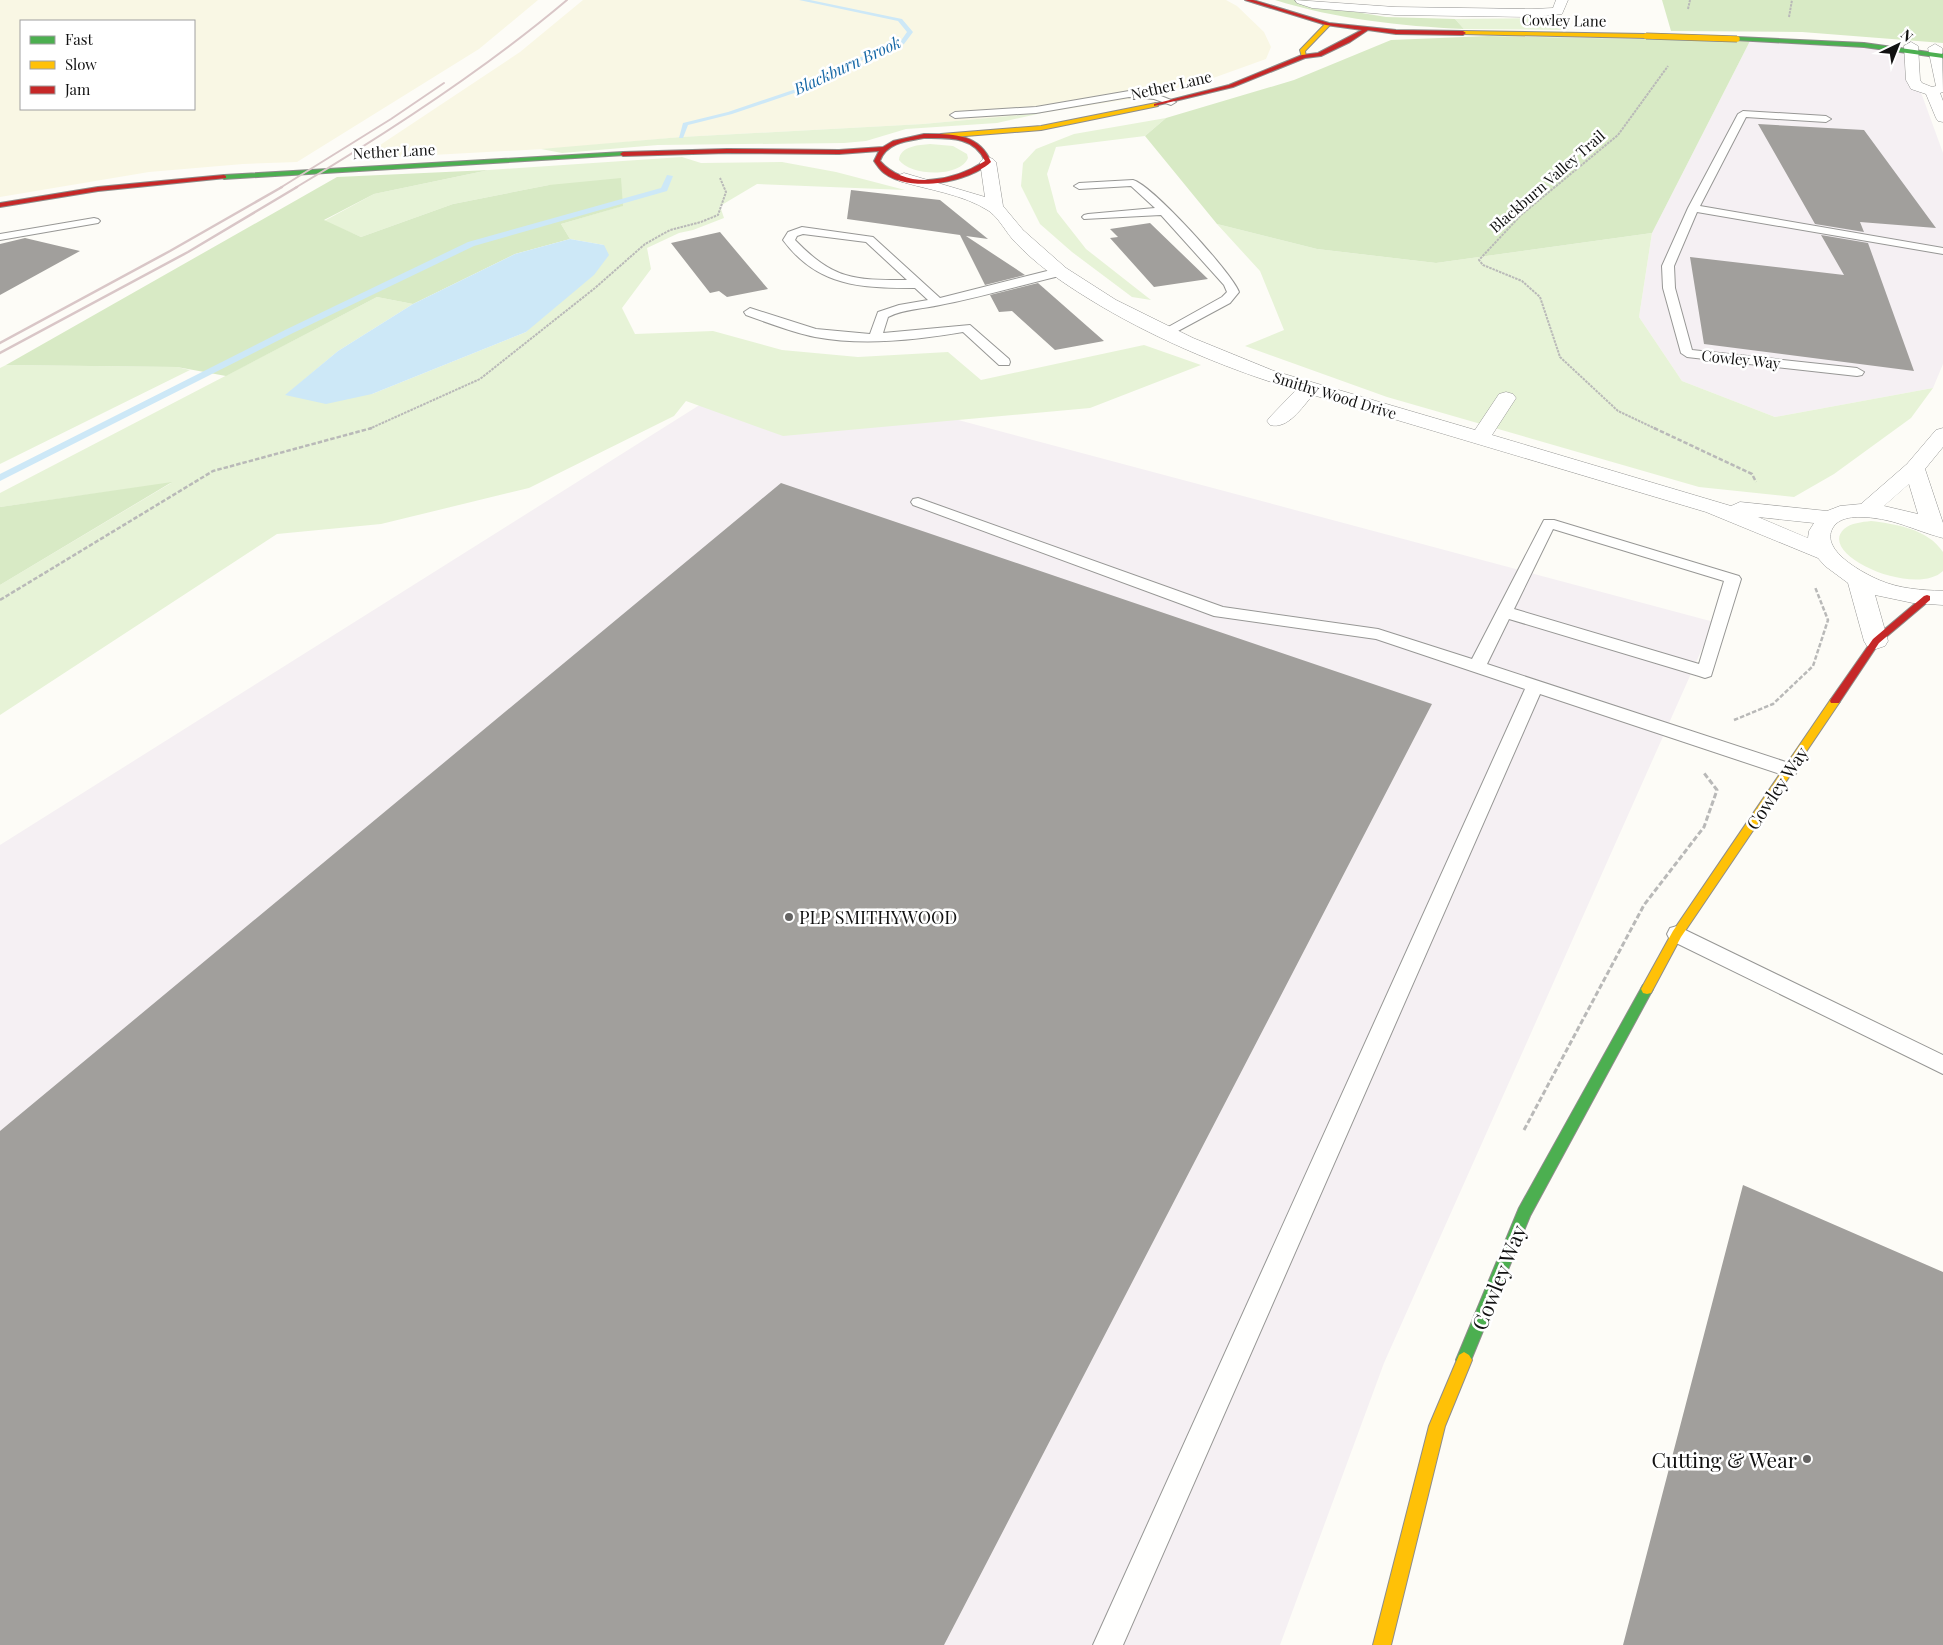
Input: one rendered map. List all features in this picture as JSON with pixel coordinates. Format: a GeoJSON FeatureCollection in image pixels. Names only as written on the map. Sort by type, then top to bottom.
{"type":"FeatureCollection","features":[{"type":"Feature","properties":{"kind":"main road","name":"Cowley Lane"},"geometry":{"type":"LineString","coordinates":[[1248,0],[1328,24],[1410,33],[1737,39],[1940,52]]}},
{"type":"Feature","properties":{"kind":"main road"},"geometry":{"type":"LineString","coordinates":[[1304,56],[1302,51],[1328,24]]}},
{"type":"Feature","properties":{"kind":"main road","name":"Nether Lane"},"geometry":{"type":"LineString","coordinates":[[0,205],[121,185],[194,178],[696,151],[749,150],[792,152],[883,149],[908,139],[1041,128],[1171,102],[1231,86],[1304,56],[1319,55],[1348,41],[1367,29]]}},
{"type":"Feature","properties":{"kind":"main road","name":"Nether Lane"},"geometry":{"type":"LineString","coordinates":[[1009,142],[1041,128]]}},
{"type":"Feature","properties":{"kind":"main road"},"geometry":{"type":"LineString","coordinates":[[864,166],[897,176],[930,181],[957,179],[982,169],[990,155],[982,148],[972,142],[941,136]]}},
{"type":"Feature","properties":{"kind":"main road"},"geometry":{"type":"LineString","coordinates":[[883,149],[878,155],[877,162],[882,168],[897,176]]}},
{"type":"Feature","properties":{"kind":"main road","name":"Nether Lane"},"geometry":{"type":"LineString","coordinates":[[792,152],[850,163]]}},
{"type":"Feature","properties":{"kind":"main road","name":"Cowley Way"},"geometry":{"type":"LineString","coordinates":[[1382,1645],[1437,1426],[1524,1213],[1677,934],[1876,641],[1935,598]]}},
{"type":"Feature","properties":{"kind":"street"},"geometry":{"type":"LineString","coordinates":[[1301,0],[1312,4],[1546,13],[1558,11],[1562,0]]}},
{"type":"Feature","properties":{"kind":"street"},"geometry":{"type":"LineString","coordinates":[[1912,49],[1913,80],[1916,86],[1940,89]]}},
{"type":"Feature","properties":{"kind":"street"},"geometry":{"type":"LineString","coordinates":[[1940,52],[1940,89],[1943,118]]}},
{"type":"Feature","properties":{"kind":"street"},"geometry":{"type":"LineString","coordinates":[[990,155],[995,208]]}},
{"type":"Feature","properties":{"kind":"street","name":"Smithy Wood Drive"},"geometry":{"type":"LineString","coordinates":[[897,176],[957,193],[995,208],[1032,250],[1060,272],[1123,313],[1165,334],[1267,375],[1714,507],[1825,553]]}},
{"type":"Feature","properties":{"kind":"street"},"geometry":{"type":"LineString","coordinates":[[1277,421],[1309,388]]}},
{"type":"Feature","properties":{"kind":"street"},"geometry":{"type":"LineString","coordinates":[[1480,438],[1506,398]]}},
{"type":"Feature","properties":{"kind":"street"},"geometry":{"type":"LineString","coordinates":[[1867,510],[1914,468],[1943,434]]}},
{"type":"Feature","properties":{"kind":"street"},"geometry":{"type":"LineString","coordinates":[[1914,468],[1938,528]]}},
{"type":"Feature","properties":{"kind":"street","name":"Smithy Wood Drive"},"geometry":{"type":"LineString","coordinates":[[1714,507],[1830,518]]}},
{"type":"Feature","properties":{"kind":"street"},"geometry":{"type":"LineString","coordinates":[[1935,598],[1886,591],[1859,580],[1846,573],[1825,553],[1819,538],[1820,528],[1830,518],[1844,513],[1867,510],[1892,513],[1938,528]]}},
{"type":"Feature","properties":{"kind":"street"},"geometry":{"type":"LineString","coordinates":[[1859,580],[1876,641]]}},
{"type":"Feature","properties":{"kind":"lane"},"geometry":{"type":"LineString","coordinates":[[955,114],[989,115],[1020,112],[1063,106],[1125,93],[1150,94],[1171,102]]}},
{"type":"Feature","properties":{"kind":"lane","name":"Cowley Way"},"geometry":{"type":"LineString","coordinates":[[1826,119],[1743,114],[1694,208],[1668,266],[1669,288],[1687,353],[1857,372]]}},
{"type":"Feature","properties":{"kind":"lane"},"geometry":{"type":"LineString","coordinates":[[1079,186],[1133,183],[1140,187],[1230,284],[1233,292],[1226,300],[1165,334]]}},
{"type":"Feature","properties":{"kind":"lane"},"geometry":{"type":"LineString","coordinates":[[1694,208],[1943,251]]}},
{"type":"Feature","properties":{"kind":"lane"},"geometry":{"type":"LineString","coordinates":[[1088,217],[1164,211]]}},
{"type":"Feature","properties":{"kind":"lane"},"geometry":{"type":"LineString","coordinates":[[0,237],[94,221]]}},
{"type":"Feature","properties":{"kind":"lane"},"geometry":{"type":"LineString","coordinates":[[918,284],[877,284],[848,280],[818,268],[789,240],[792,234],[802,230],[869,239],[938,302]]}},
{"type":"Feature","properties":{"kind":"lane"},"geometry":{"type":"LineString","coordinates":[[875,338],[882,315],[892,309],[938,302],[1060,272]]}},
{"type":"Feature","properties":{"kind":"lane"},"geometry":{"type":"LineString","coordinates":[[750,312],[817,333],[875,338],[929,334],[966,328],[1004,362]]}},
{"type":"Feature","properties":{"kind":"lane"},"geometry":{"type":"LineString","coordinates":[[918,502],[1220,612],[1378,634],[1789,770]]}},
{"type":"Feature","properties":{"kind":"lane"},"geometry":{"type":"LineString","coordinates":[[1477,667],[1548,523],[1733,579],[1705,672],[1505,612]]}},
{"type":"Feature","properties":{"kind":"lane"},"geometry":{"type":"LineString","coordinates":[[1108,1645],[1535,686]]}},
{"type":"Feature","properties":{"kind":"lane"},"geometry":{"type":"LineString","coordinates":[[1677,934],[1943,1065]]}},
{"type":"Feature","properties":{"kind":"path"},"geometry":{"type":"LineString","coordinates":[[1688,10],[1690,0]]}},
{"type":"Feature","properties":{"kind":"path","name":"Blackburn Valley Trail"},"geometry":{"type":"LineString","coordinates":[[1668,66],[1618,135],[1521,215],[1479,260],[1483,265],[1522,281],[1540,297],[1560,356],[1618,411],[1752,474],[1771,512]]}},
{"type":"Feature","properties":{"kind":"path"},"geometry":{"type":"LineString","coordinates":[[0,600],[213,471],[369,429],[480,379],[595,288],[645,244],[670,230],[701,222],[718,215],[726,192],[719,176]]}},
{"type":"Feature","properties":{"kind":"path"},"geometry":{"type":"LineString","coordinates":[[1774,704],[1813,666],[1828,620],[1814,586]]}},
{"type":"Feature","properties":{"kind":"shaded area"},"geometry":{"type":"Polygon","coordinates":[[[0,0],[538,0],[479,49],[297,162],[243,164],[149,172],[0,197],[0,0]]]}},
{"type":"Feature","properties":{"kind":"shaded area"},"geometry":{"type":"Polygon","coordinates":[[[583,0],[1226,0],[1237,6],[1264,32],[1271,47],[1266,59],[1202,82],[1129,99],[1042,113],[923,124],[681,137],[562,148],[359,159],[520,52],[583,0]]]}},
{"type":"Feature","properties":{"kind":"shaded area"},"geometry":{"type":"Polygon","coordinates":[[[1750,41],[1906,51],[1943,153],[1943,364],[1933,388],[1775,417],[1682,381],[1639,317],[1652,233],[1750,41]]]}},
{"type":"Feature","properties":{"kind":"shaded area","name":"PLP SMITHYWOOD"},"geometry":{"type":"Polygon","coordinates":[[[760,367],[1714,622],[1384,1363],[1280,1645],[0,1645],[0,845],[760,367]]]}},
{"type":"Feature","properties":{"kind":"green space"},"geometry":{"type":"Polygon","coordinates":[[[1275,0],[1305,0],[1338,9],[1386,17],[1455,19],[1464,29],[1416,26],[1345,17],[1275,0]]]}},
{"type":"Feature","properties":{"kind":"green space"},"geometry":{"type":"Polygon","coordinates":[[[1662,0],[1943,0],[1943,43],[1802,32],[1671,31],[1662,0]]]}},
{"type":"Feature","properties":{"kind":"green space"},"geometry":{"type":"Polygon","coordinates":[[[1555,18],[1569,30],[1464,29],[1455,19],[1555,18]]]}},
{"type":"Feature","properties":{"kind":"green space"},"geometry":{"type":"Polygon","coordinates":[[[1488,36],[1750,41],[1652,233],[1436,263],[1317,249],[1217,224],[1145,136],[1166,118],[1294,80],[1391,40],[1488,36]]]}},
{"type":"Feature","properties":{"kind":"green space"},"geometry":{"type":"Polygon","coordinates":[[[1042,113],[997,123],[906,129],[866,141],[844,143],[658,145],[562,153],[541,149],[681,137],[923,124],[1042,113]]]}},
{"type":"Feature","properties":{"kind":"green space"},"geometry":{"type":"Polygon","coordinates":[[[1166,118],[1145,136],[1056,147],[1047,174],[1057,212],[1086,249],[1151,300],[1132,297],[1072,252],[1040,224],[1021,186],[1023,163],[1036,149],[1074,134],[1166,118]]]}},
{"type":"Feature","properties":{"kind":"green space"},"geometry":{"type":"Polygon","coordinates":[[[930,144],[953,146],[967,154],[968,158],[963,164],[946,172],[924,172],[913,169],[899,160],[900,155],[906,149],[930,144]]]}},
{"type":"Feature","properties":{"kind":"green space"},"geometry":{"type":"Polygon","coordinates":[[[682,157],[701,163],[782,162],[836,172],[905,190],[757,184],[720,206],[724,218],[693,230],[679,233],[647,248],[651,269],[622,308],[635,334],[713,331],[782,350],[858,357],[948,352],[981,380],[1144,345],[1201,365],[1090,408],[783,436],[686,401],[674,416],[529,488],[381,524],[277,534],[0,715],[0,585],[171,483],[0,507],[0,493],[377,297],[413,304],[338,351],[286,395],[372,394],[526,332],[604,245],[570,239],[561,224],[622,206],[549,185],[453,204],[361,237],[324,221],[374,194],[489,170],[682,157]]]}},
{"type":"Feature","properties":{"kind":"green space"},"geometry":{"type":"Polygon","coordinates":[[[489,170],[374,194],[324,220],[361,237],[453,204],[549,185],[621,178],[623,206],[561,224],[570,239],[515,254],[413,304],[377,297],[226,376],[177,367],[6,365],[337,177],[489,170]]]}},
{"type":"Feature","properties":{"kind":"green space"},"geometry":{"type":"Polygon","coordinates":[[[1217,224],[1317,249],[1436,263],[1652,233],[1639,317],[1682,381],[1775,417],[1933,388],[1911,418],[1834,474],[1794,497],[1699,487],[1387,397],[1245,346],[1284,330],[1260,271],[1217,224]]]}},
{"type":"Feature","properties":{"kind":"green space"},"geometry":{"type":"Polygon","coordinates":[[[6,365],[177,367],[190,370],[0,464],[0,368],[6,365]]]}},
{"type":"Feature","properties":{"kind":"green space"},"geometry":{"type":"Polygon","coordinates":[[[172,482],[0,585],[0,507],[172,482]]]}},
{"type":"Feature","properties":{"kind":"green space"},"geometry":{"type":"Polygon","coordinates":[[[1871,521],[1901,526],[1929,538],[1943,552],[1943,571],[1930,578],[1912,579],[1872,570],[1856,561],[1844,550],[1839,539],[1844,529],[1850,525],[1871,521]]]}},
{"type":"Feature","properties":{"kind":"water"},"geometry":{"type":"Polygon","coordinates":[[[570,239],[604,245],[609,255],[594,275],[526,332],[372,394],[326,404],[285,395],[338,351],[413,304],[515,254],[570,239]]]}},
{"type":"Feature","properties":{"kind":"building"},"geometry":{"type":"Polygon","coordinates":[[[1758,124],[1864,130],[1936,228],[1860,222],[1864,232],[1815,224],[1758,124]]]}},
{"type":"Feature","properties":{"kind":"building"},"geometry":{"type":"Polygon","coordinates":[[[851,190],[940,200],[988,239],[966,236],[1025,275],[985,285],[960,235],[847,219],[851,190]]]}},
{"type":"Feature","properties":{"kind":"building"},"geometry":{"type":"Polygon","coordinates":[[[1150,223],[1208,279],[1154,287],[1110,238],[1118,237],[1110,229],[1150,223]]]}},
{"type":"Feature","properties":{"kind":"building"},"geometry":{"type":"Polygon","coordinates":[[[720,232],[768,289],[727,297],[719,291],[710,293],[671,243],[720,232]]]}},
{"type":"Feature","properties":{"kind":"building"},"geometry":{"type":"Polygon","coordinates":[[[1821,235],[1868,243],[1914,371],[1704,344],[1690,257],[1844,275],[1821,235]]]}},
{"type":"Feature","properties":{"kind":"building"},"geometry":{"type":"Polygon","coordinates":[[[25,238],[80,251],[0,295],[0,244],[25,238]]]}},
{"type":"Feature","properties":{"kind":"building"},"geometry":{"type":"Polygon","coordinates":[[[1038,283],[1104,341],[1055,350],[1012,311],[999,312],[990,295],[1038,283]]]}},
{"type":"Feature","properties":{"kind":"building","name":"PLP SMITHYWOOD"},"geometry":{"type":"Polygon","coordinates":[[[781,483],[1432,704],[944,1645],[0,1645],[0,1131],[781,483]]]}},
{"type":"Feature","properties":{"kind":"building","name":"Cutting & Wear"},"geometry":{"type":"Polygon","coordinates":[[[1743,1185],[1943,1272],[1943,1645],[1623,1645],[1743,1185]]]}},
{"type":"Feature","properties":{"kind":"waterway","name":"Blackburn Brook"},"geometry":{"type":"LineString","coordinates":[[681,137],[685,124],[730,113],[810,86],[853,62],[902,43],[910,32],[900,20],[802,0]]}},
{"type":"Feature","properties":{"kind":"waterway"},"geometry":{"type":"LineString","coordinates":[[0,478],[288,332],[471,244],[664,189],[669,176]]}},
{"type":"Feature","properties":{"kind":"railway"},"geometry":{"type":"LineString","coordinates":[[295,188],[435,100],[567,0]]}},
{"type":"Feature","properties":{"kind":"railway"},"geometry":{"type":"LineString","coordinates":[[280,188],[391,119],[444,83]]}},
{"type":"Feature","properties":{"kind":"railway"},"geometry":{"type":"LineString","coordinates":[[0,343],[170,251],[282,187]]}},
{"type":"Feature","properties":{"kind":"railway"},"geometry":{"type":"LineString","coordinates":[[0,353],[188,252],[297,187]]}},
{"type":"Feature","properties":{"kind":"traffic: fast"},"geometry":{"type":"LineString","coordinates":[[1737,39],[1864,45],[1943,56]]}},
{"type":"Feature","properties":{"kind":"traffic: fast"},"geometry":{"type":"LineString","coordinates":[[224,177],[623,154]]}},
{"type":"Feature","properties":{"kind":"traffic: fast"},"geometry":{"type":"LineString","coordinates":[[1464,1360],[1524,1213],[1647,989]]}},
{"type":"Feature","properties":{"kind":"traffic: slow"},"geometry":{"type":"LineString","coordinates":[[1304,56],[1302,51],[1328,24]]}},
{"type":"Feature","properties":{"kind":"traffic: slow"},"geometry":{"type":"LineString","coordinates":[[1463,33],[1646,36]]}},
{"type":"Feature","properties":{"kind":"traffic: slow"},"geometry":{"type":"LineString","coordinates":[[1646,36],[1737,39]]}},
{"type":"Feature","properties":{"kind":"traffic: slow"},"geometry":{"type":"LineString","coordinates":[[941,136],[1041,128],[1156,105]]}},
{"type":"Feature","properties":{"kind":"traffic: slow"},"geometry":{"type":"LineString","coordinates":[[1647,989],[1677,934],[1835,701]]}},
{"type":"Feature","properties":{"kind":"traffic: slow"},"geometry":{"type":"LineString","coordinates":[[1382,1645],[1437,1426],[1464,1360]]}},
{"type":"Feature","properties":{"kind":"traffic: jam"},"geometry":{"type":"LineString","coordinates":[[1248,0],[1328,24],[1396,32],[1463,33]]}},
{"type":"Feature","properties":{"kind":"traffic: jam"},"geometry":{"type":"LineString","coordinates":[[1156,105],[1231,86],[1304,56],[1319,55],[1348,41],[1367,29]]}},
{"type":"Feature","properties":{"kind":"traffic: jam"},"geometry":{"type":"LineString","coordinates":[[924,136],[953,137],[971,141],[984,153],[988,162],[963,175],[947,180],[930,182],[899,178],[886,171],[877,161],[883,150],[896,142],[924,136]]}},
{"type":"Feature","properties":{"kind":"traffic: jam"},"geometry":{"type":"LineString","coordinates":[[623,154],[727,151],[839,152],[883,149]]}},
{"type":"Feature","properties":{"kind":"traffic: jam"},"geometry":{"type":"LineString","coordinates":[[0,205],[98,189],[224,177]]}},
{"type":"Feature","properties":{"kind":"traffic: jam"},"geometry":{"type":"LineString","coordinates":[[1835,701],[1876,641],[1927,598]]}},
{"type":"Feature","properties":{"kind":"place","name":"PLP SMITHYWOOD"},"geometry":{"type":"Point","coordinates":[789,917]}},
{"type":"Feature","properties":{"kind":"place","name":"Cutting & Wear"},"geometry":{"type":"Point","coordinates":[1807,1459]}}]}
